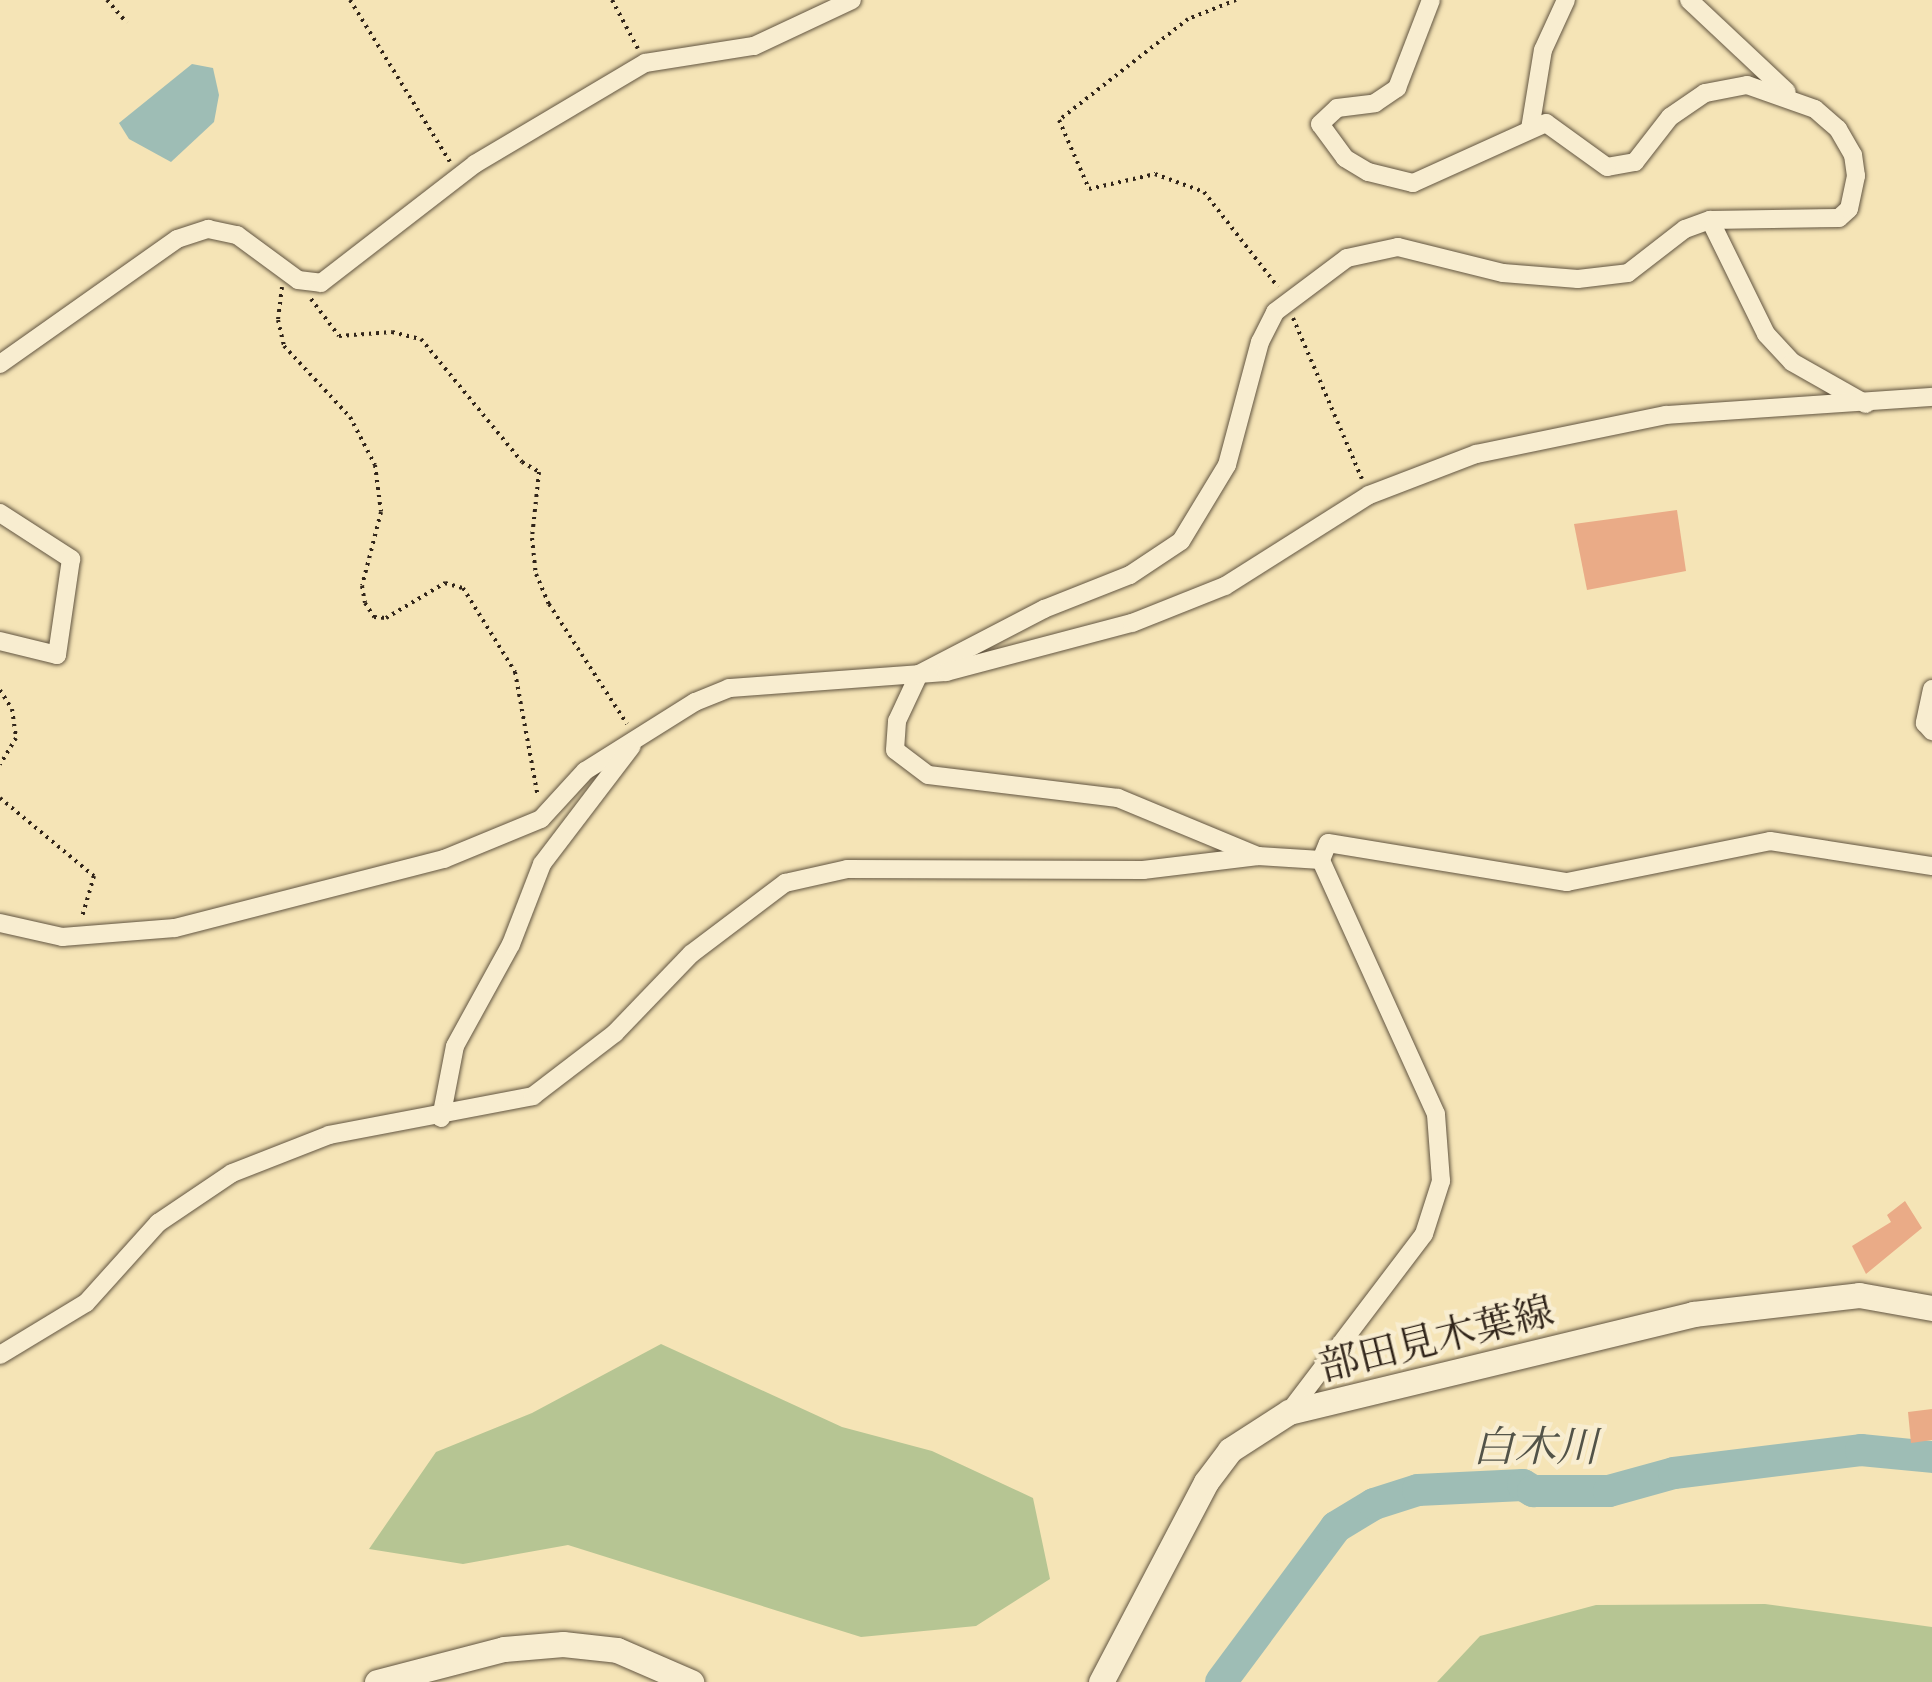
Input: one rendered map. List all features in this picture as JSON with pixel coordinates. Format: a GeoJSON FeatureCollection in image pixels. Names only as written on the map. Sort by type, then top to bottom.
{"type":"FeatureCollection","features":[{"type":"Feature","properties":{"kind":"main road","name":"部田見木葉線"},"geometry":{"type":"LineString","coordinates":[[1101,1682],[1206,1482],[1230,1450],[1289,1412],[1693,1314],[1859,1295],[1932,1308]]}},
{"type":"Feature","properties":{"kind":"main road"},"geometry":{"type":"LineString","coordinates":[[377,1682],[504,1649],[563,1644],[616,1650],[691,1682]]}},
{"type":"Feature","properties":{"kind":"street"},"geometry":{"type":"LineString","coordinates":[[0,364],[193,233],[237,235],[311,284],[333,276],[459,177],[646,63],[754,46],[852,0]]}},
{"type":"Feature","properties":{"kind":"street"},"geometry":{"type":"LineString","coordinates":[[1431,0],[1396,88],[1375,103],[1337,108],[1320,124],[1345,158],[1414,183],[1546,123],[1569,133],[1607,167],[1635,162],[1670,117],[1705,93],[1747,85],[1795,100]]}},
{"type":"Feature","properties":{"kind":"street"},"geometry":{"type":"LineString","coordinates":[[1530,129],[1543,50],[1566,0]]}},
{"type":"Feature","properties":{"kind":"street"},"geometry":{"type":"LineString","coordinates":[[1258,856],[1118,798],[928,775],[912,768],[895,750],[896,721],[919,674],[1044,609],[1130,576],[1182,541],[1227,465],[1260,342],[1275,312],[1347,258],[1398,248],[1503,272],[1578,279],[1628,273],[1684,229],[1710,220],[1772,224],[1838,218],[1848,209],[1853,154],[1838,129],[1795,100],[1689,0]]}},
{"type":"Feature","properties":{"kind":"street"},"geometry":{"type":"LineString","coordinates":[[1710,220],[1766,334],[1792,362],[1866,404]]}},
{"type":"Feature","properties":{"kind":"street"},"geometry":{"type":"LineString","coordinates":[[0,923],[76,937],[175,928],[273,907],[444,859],[541,819],[585,771],[634,736],[729,688],[919,674],[1033,651],[1174,609],[1225,586],[1369,495],[1476,454],[1631,421],[1932,397]]}},
{"type":"Feature","properties":{"kind":"street"},"geometry":{"type":"LineString","coordinates":[[0,512],[71,559],[57,655],[0,640]]}},
{"type":"Feature","properties":{"kind":"street"},"geometry":{"type":"LineString","coordinates":[[1932,689],[1925,723],[1932,731]]}},
{"type":"Feature","properties":{"kind":"street"},"geometry":{"type":"LineString","coordinates":[[441,1118],[456,1046],[511,944],[542,864],[634,736]]}},
{"type":"Feature","properties":{"kind":"street"},"geometry":{"type":"LineString","coordinates":[[1289,1412],[1424,1234],[1441,1181],[1436,1114],[1320,860],[1328,843],[1356,844],[1567,882],[1770,841],[1932,866]]}},
{"type":"Feature","properties":{"kind":"street"},"geometry":{"type":"LineString","coordinates":[[0,1355],[86,1303],[158,1223],[232,1173],[329,1135],[441,1118],[533,1096],[571,1071],[692,954],[785,883],[847,868],[1143,870],[1258,856],[1320,860]]}},
{"type":"Feature","properties":{"kind":"path"},"geometry":{"type":"LineString","coordinates":[[107,0],[127,23]]}},
{"type":"Feature","properties":{"kind":"path"},"geometry":{"type":"LineString","coordinates":[[350,0],[459,177]]}},
{"type":"Feature","properties":{"kind":"path"},"geometry":{"type":"LineString","coordinates":[[612,0],[646,63]]}},
{"type":"Feature","properties":{"kind":"path"},"geometry":{"type":"LineString","coordinates":[[1236,0],[1188,20],[1060,120],[1089,188],[1155,174],[1204,192],[1282,291]]}},
{"type":"Feature","properties":{"kind":"path"},"geometry":{"type":"LineString","coordinates":[[284,268],[278,320],[284,346],[350,416],[375,466],[380,512],[362,586],[364,603],[374,617],[386,618],[445,583],[463,588],[515,672],[541,819]]}},
{"type":"Feature","properties":{"kind":"path"},"geometry":{"type":"LineString","coordinates":[[311,284],[319,315],[339,336],[392,332],[420,339],[522,462],[540,472],[536,574],[548,604],[634,736]]}},
{"type":"Feature","properties":{"kind":"path"},"geometry":{"type":"LineString","coordinates":[[1289,309],[1369,495]]}},
{"type":"Feature","properties":{"kind":"path"},"geometry":{"type":"LineString","coordinates":[[0,690],[12,708],[16,738],[0,765]]}},
{"type":"Feature","properties":{"kind":"path"},"geometry":{"type":"LineString","coordinates":[[0,798],[94,876],[76,937]]}},
{"type":"Feature","properties":{"kind":"green space"},"geometry":{"type":"Polygon","coordinates":[[[661,1344],[842,1427],[932,1451],[1033,1498],[1050,1579],[976,1626],[861,1637],[568,1545],[463,1564],[369,1549],[436,1452],[532,1413],[661,1344]]]}},
{"type":"Feature","properties":{"kind":"green space"},"geometry":{"type":"Polygon","coordinates":[[[1765,1604],[1932,1627],[1932,1682],[1437,1682],[1480,1636],[1596,1605],[1765,1604]]]}},
{"type":"Feature","properties":{"kind":"water"},"geometry":{"type":"Polygon","coordinates":[[[192,64],[213,68],[219,95],[214,122],[171,162],[129,139],[119,123],[192,64]]]}},
{"type":"Feature","properties":{"kind":"building"},"geometry":{"type":"Polygon","coordinates":[[[1677,510],[1686,571],[1587,590],[1574,524],[1677,510]]]}},
{"type":"Feature","properties":{"kind":"building"},"geometry":{"type":"Polygon","coordinates":[[[1905,1201],[1922,1228],[1866,1274],[1852,1246],[1891,1222],[1887,1215],[1905,1201]]]}},
{"type":"Feature","properties":{"kind":"building"},"geometry":{"type":"Polygon","coordinates":[[[1932,1409],[1932,1440],[1911,1443],[1908,1412],[1932,1409]]]}},
{"type":"Feature","properties":{"kind":"waterway","name":"白木川"},"geometry":{"type":"LineString","coordinates":[[1221,1682],[1336,1527],[1374,1504],[1418,1490],[1523,1485],[1533,1491],[1609,1491],[1674,1473],[1861,1450],[1932,1457]]}}]}
